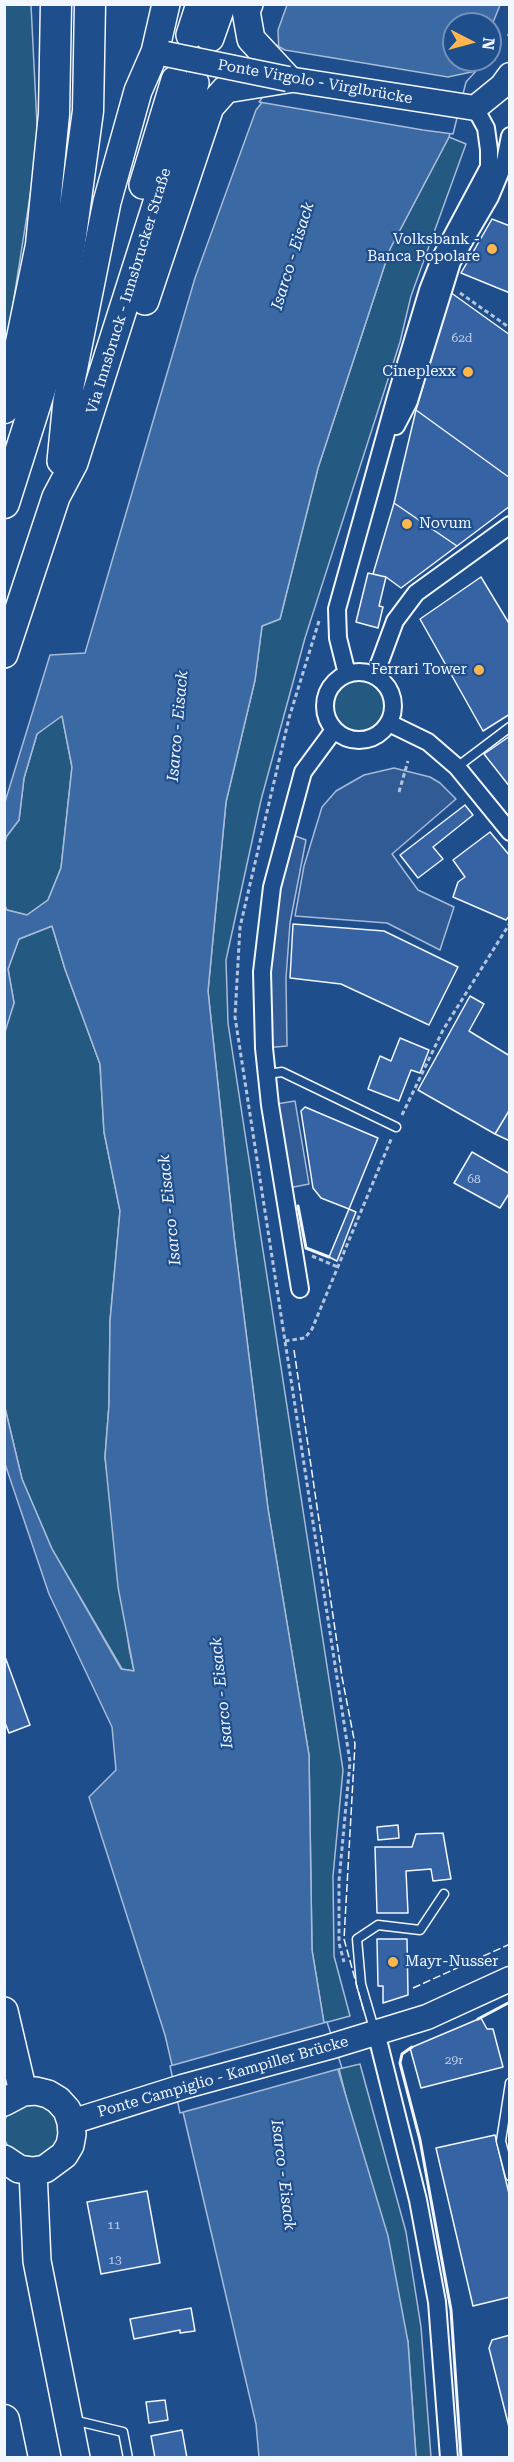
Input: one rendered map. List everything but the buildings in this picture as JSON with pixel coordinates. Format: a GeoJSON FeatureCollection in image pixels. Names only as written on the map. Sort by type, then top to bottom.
{"type":"FeatureCollection","features":[{"type":"Feature","properties":{"kind":"highway"},"geometry":{"type":"LineString","coordinates":[[4,408],[16,367],[41,245],[54,103],[56,4]]}},
{"type":"Feature","properties":{"kind":"highway"},"geometry":{"type":"LineString","coordinates":[[4,503],[45,374],[70,243],[88,111],[90,4]]}},
{"type":"Feature","properties":{"kind":"highway"},"geometry":{"type":"LineString","coordinates":[[4,2420],[12,2457]]}},
{"type":"Feature","properties":{"kind":"main road"},"geometry":{"type":"LineString","coordinates":[[68,462],[67,401],[107,202],[138,91],[160,53],[166,4]]}},
{"type":"Feature","properties":{"kind":"main road"},"geometry":{"type":"LineString","coordinates":[[200,4],[200,36],[222,4]]}},
{"type":"Feature","properties":{"kind":"main road"},"geometry":{"type":"LineString","coordinates":[[249,4],[246,11],[251,39],[288,79]]}},
{"type":"Feature","properties":{"kind":"main road"},"geometry":{"type":"LineString","coordinates":[[68,462],[107,414],[210,107],[226,89],[288,79]]}},
{"type":"Feature","properties":{"kind":"main road","name":"Via Innsbruck - Innsbrucker Straße"},"geometry":{"type":"LineString","coordinates":[[4,654],[68,462],[185,81]]}},
{"type":"Feature","properties":{"kind":"main road"},"geometry":{"type":"LineString","coordinates":[[4,2011],[14,2097],[36,2091],[53,2097],[66,2110],[71,2122],[70,2145],[56,2163],[45,2169],[33,2171],[19,2169],[4,2159]]}},
{"type":"Feature","properties":{"kind":"main road"},"geometry":{"type":"LineString","coordinates":[[33,2171],[37,2261],[76,2457]]}},
{"type":"Feature","properties":{"kind":"street","name":"Ponte Virgolo - Virglbrücke"},"geometry":{"type":"LineString","coordinates":[[160,53],[288,79],[475,108]]}},
{"type":"Feature","properties":{"kind":"street"},"geometry":{"type":"LineString","coordinates":[[347,674],[338,638],[338,609],[428,290],[441,257],[489,167],[486,128],[475,108],[502,86],[510,75]]}},
{"type":"Feature","properties":{"kind":"street"},"geometry":{"type":"LineString","coordinates":[[383,450],[409,401],[452,262],[490,197],[505,161],[510,136]]}},
{"type":"Feature","properties":{"kind":"street"},"geometry":{"type":"LineString","coordinates":[[375,675],[395,621],[416,593],[510,525]]}},
{"type":"Feature","properties":{"kind":"street"},"geometry":{"type":"LineString","coordinates":[[367,672],[375,675],[384,682],[393,701],[393,713],[389,723],[383,731],[364,740],[344,737],[334,730],[327,719],[325,708],[328,691],[334,682],[347,674],[367,672]]}},
{"type":"Feature","properties":{"kind":"street"},"geometry":{"type":"LineString","coordinates":[[389,723],[428,742],[457,766],[510,832]]}},
{"type":"Feature","properties":{"kind":"street"},"geometry":{"type":"LineString","coordinates":[[300,1289],[267,1074],[262,972],[272,887],[303,772],[334,730]]}},
{"type":"Feature","properties":{"kind":"street","name":"Ponte Campiglio - Kampiller Brücke"},"geometry":{"type":"LineString","coordinates":[[71,2122],[182,2087],[329,2047],[427,2017],[510,1978]]}},
{"type":"Feature","properties":{"kind":"street"},"geometry":{"type":"LineString","coordinates":[[368,2034],[418,2200],[437,2302],[449,2457]]}},
{"type":"Feature","properties":{"kind":"lane"},"geometry":{"type":"LineString","coordinates":[[457,766],[510,727]]}},
{"type":"Feature","properties":{"kind":"lane"},"geometry":{"type":"LineString","coordinates":[[267,1074],[282,1072],[396,1127]]}},
{"type":"Feature","properties":{"kind":"lane"},"geometry":{"type":"LineString","coordinates":[[368,2034],[357,1939],[378,1925],[420,1930],[444,1894]]}},
{"type":"Feature","properties":{"kind":"lane"},"geometry":{"type":"LineString","coordinates":[[510,2083],[501,2141],[510,2176]]}},
{"type":"Feature","properties":{"kind":"lane"},"geometry":{"type":"LineString","coordinates":[[68,2419],[123,2432],[128,2457]]}},
{"type":"Feature","properties":{"kind":"path"},"geometry":{"type":"LineString","coordinates":[[445,282],[510,328]]}},
{"type":"Feature","properties":{"kind":"path"},"geometry":{"type":"LineString","coordinates":[[399,792],[408,761]]}},
{"type":"Feature","properties":{"kind":"path"},"geometry":{"type":"LineString","coordinates":[[294,1248],[338,1267]]}},
{"type":"Feature","properties":{"kind":"shaded area"},"geometry":{"type":"Polygon","coordinates":[[[5,5],[31,5],[38,145],[5,355],[5,5]]]}},
{"type":"Feature","properties":{"kind":"shaded area"},"geometry":{"type":"Polygon","coordinates":[[[449,137],[466,144],[411,296],[400,342],[305,638],[261,800],[226,960],[228,1023],[343,1770],[333,1876],[334,1956],[350,2016],[324,2023],[312,1950],[309,1755],[268,1509],[234,1236],[208,991],[226,802],[255,680],[262,626],[280,619],[318,468],[390,249],[449,137]]]}},
{"type":"Feature","properties":{"kind":"shaded area"},"geometry":{"type":"Polygon","coordinates":[[[354,678],[366,678],[376,682],[384,690],[388,706],[384,722],[376,730],[366,734],[354,734],[344,730],[336,722],[332,712],[332,700],[336,690],[344,682],[354,678]]]}},
{"type":"Feature","properties":{"kind":"shaded area"},"geometry":{"type":"Polygon","coordinates":[[[62,715],[72,767],[61,868],[48,900],[27,915],[7,910],[5,906],[6,837],[19,820],[24,778],[37,734],[62,715]]]}},
{"type":"Feature","properties":{"kind":"shaded area"},"geometry":{"type":"Polygon","coordinates":[[[394,768],[430,777],[440,783],[456,799],[392,854],[418,890],[454,907],[440,950],[387,923],[295,916],[304,866],[322,807],[336,791],[364,775],[394,768]]]}},
{"type":"Feature","properties":{"kind":"shaded area"},"geometry":{"type":"Polygon","coordinates":[[[285,832],[306,840],[290,923],[286,978],[287,1046],[264,1048],[262,972],[285,832]]]}},
{"type":"Feature","properties":{"kind":"shaded area"},"geometry":{"type":"Polygon","coordinates":[[[52,926],[65,969],[100,1064],[104,1132],[120,1211],[110,1321],[109,1405],[105,1457],[129,1648],[134,1671],[122,1669],[52,1549],[22,1479],[5,1408],[4,1032],[14,1003],[8,969],[19,939],[52,926]]]}},
{"type":"Feature","properties":{"kind":"shaded area"},"geometry":{"type":"Polygon","coordinates":[[[295,1101],[309,1184],[284,1189],[270,1105],[295,1101]]]}},
{"type":"Feature","properties":{"kind":"shaded area"},"geometry":{"type":"Polygon","coordinates":[[[360,2064],[406,2232],[421,2327],[431,2457],[416,2457],[408,2342],[339,2069],[360,2064]]]}},
{"type":"Feature","properties":{"kind":"shaded area"},"geometry":{"type":"Polygon","coordinates":[[[31,2102],[42,2104],[51,2110],[57,2119],[59,2130],[57,2141],[51,2150],[42,2156],[31,2158],[20,2156],[11,2150],[5,2141],[3,2130],[5,2119],[11,2110],[20,2104],[31,2102]]]}},
{"type":"Feature","properties":{"kind":"water","name":"Isarco - Eisack"},"geometry":{"type":"Polygon","coordinates":[[[287,5],[500,5],[497,12],[442,12],[442,72],[472,72],[464,81],[449,137],[390,249],[318,468],[280,619],[262,626],[255,680],[226,802],[208,991],[234,1236],[268,1509],[309,1755],[312,1950],[324,2023],[388,2236],[408,2342],[416,2457],[259,2457],[256,2424],[165,2035],[89,1797],[116,1770],[112,1727],[49,1594],[4,1461],[5,1408],[22,1479],[52,1549],[121,1669],[134,1671],[118,1587],[105,1457],[109,1405],[110,1321],[120,1211],[104,1132],[100,1064],[65,969],[52,926],[19,939],[8,969],[14,1003],[5,1032],[5,906],[7,910],[27,915],[48,900],[61,868],[72,767],[62,716],[37,734],[24,778],[19,820],[6,837],[5,843],[5,802],[50,655],[85,653],[195,278],[256,110],[272,90],[279,53],[278,30],[287,5]]]}},
{"type":"Feature","properties":{"kind":"pier"},"geometry":{"type":"Polygon","coordinates":[[[276,45],[285,50],[448,77],[475,72],[466,82],[453,134],[259,102],[269,89],[276,45]]]}},
{"type":"Feature","properties":{"kind":"pier"},"geometry":{"type":"Polygon","coordinates":[[[327,2022],[342,2068],[180,2113],[170,2066],[327,2022]]]}},
{"type":"Feature","properties":{"kind":"fence"},"geometry":{"type":"LineString","coordinates":[[294,1350],[342,1677],[355,1744],[344,1939],[364,2012]]}},
{"type":"Feature","properties":{"kind":"fence"},"geometry":{"type":"LineString","coordinates":[[413,1988],[510,1944]]}},
{"type":"Feature","properties":{"kind":"wall"},"geometry":{"type":"LineString","coordinates":[[298,1206],[306,1248],[329,1257]]}},
{"type":"Feature","properties":{"kind":"wall"},"geometry":{"type":"LineString","coordinates":[[478,2019],[510,2002]]}},
{"type":"Feature","properties":{"kind":"wall"},"geometry":{"type":"LineString","coordinates":[[412,2047],[402,2054],[400,2063],[420,2140],[451,2310],[461,2458]]}},
{"type":"Feature","properties":{"kind":"place","name":"Volksbank - Banca Popolare"},"geometry":{"type":"Point","coordinates":[492,249]}},
{"type":"Feature","properties":{"kind":"place","name":"Cineplexx"},"geometry":{"type":"Point","coordinates":[468,372]}},
{"type":"Feature","properties":{"kind":"place","name":"Novum"},"geometry":{"type":"Point","coordinates":[407,524]}},
{"type":"Feature","properties":{"kind":"place","name":"Ferrari Tower"},"geometry":{"type":"Point","coordinates":[479,670]}},
{"type":"Feature","properties":{"kind":"place","name":"Mayr-Nusser"},"geometry":{"type":"Point","coordinates":[393,1962]}}]}
